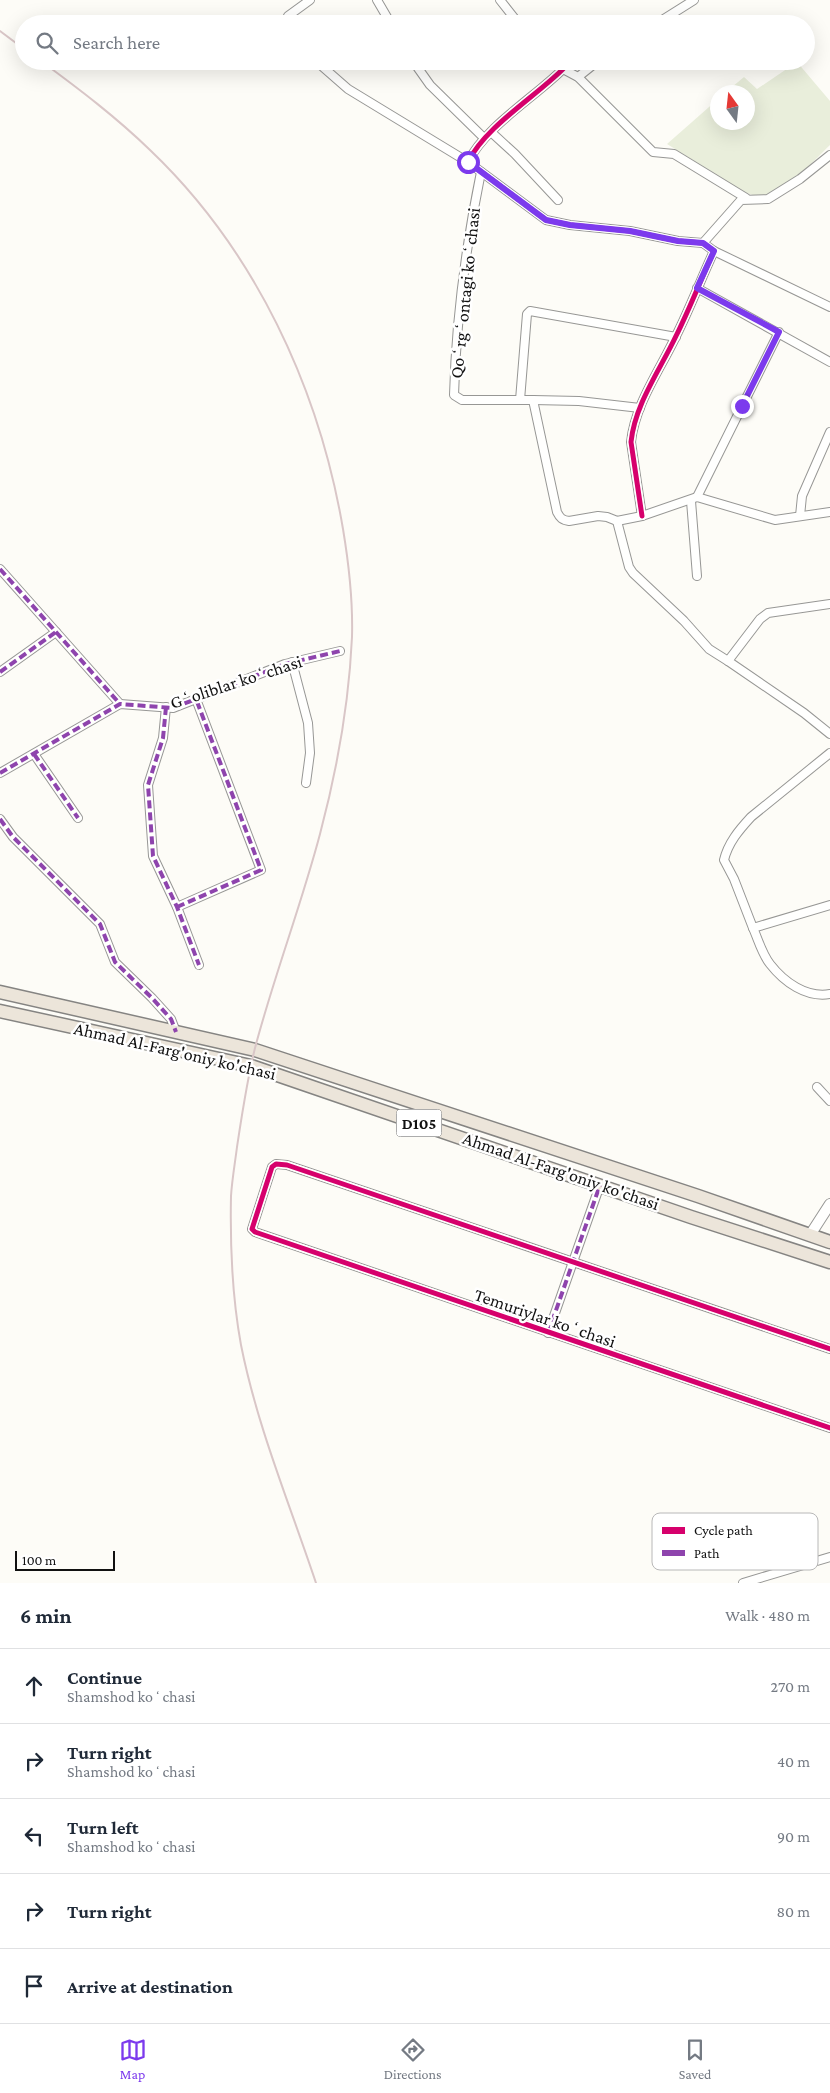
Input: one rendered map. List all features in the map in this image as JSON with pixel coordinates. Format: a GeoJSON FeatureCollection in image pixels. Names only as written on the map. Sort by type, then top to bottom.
{"type":"FeatureCollection","features":[{"type":"Feature","properties":{"kind":"highway","name":"Ahmad Al-Farg'oniy ko'chasi"},"geometry":{"type":"LineString","coordinates":[[0,992],[255,1050],[698,1196],[830,1242]]}},
{"type":"Feature","properties":{"kind":"highway","name":"Ahmad Al-Farg'oniy ko'chasi"},"geometry":{"type":"LineString","coordinates":[[0,1011],[251,1066],[600,1184],[691,1217],[830,1262]]}},
{"type":"Feature","properties":{"kind":"highway"},"geometry":{"type":"LineString","coordinates":[[691,1217],[698,1196]]}},
{"type":"Feature","properties":{"kind":"street"},"geometry":{"type":"LineString","coordinates":[[289,15],[310,0]]}},
{"type":"Feature","properties":{"kind":"street"},"geometry":{"type":"LineString","coordinates":[[378,0],[386,15]]}},
{"type":"Feature","properties":{"kind":"street"},"geometry":{"type":"LineString","coordinates":[[500,0],[512,15]]}},
{"type":"Feature","properties":{"kind":"street"},"geometry":{"type":"LineString","coordinates":[[670,15],[694,0]]}},
{"type":"Feature","properties":{"kind":"street"},"geometry":{"type":"LineString","coordinates":[[326,70],[348,89],[468,162],[546,220],[570,225],[630,231],[678,241],[703,243],[714,251],[816,302],[830,307]]}},
{"type":"Feature","properties":{"kind":"street"},"geometry":{"type":"LineString","coordinates":[[419,70],[430,85],[484,138]]}},
{"type":"Feature","properties":{"kind":"street"},"geometry":{"type":"LineString","coordinates":[[468,162],[484,138],[562,70]]}},
{"type":"Feature","properties":{"kind":"street"},"geometry":{"type":"LineString","coordinates":[[565,70],[578,77],[653,152],[674,154],[746,198]]}},
{"type":"Feature","properties":{"kind":"street"},"geometry":{"type":"LineString","coordinates":[[578,77],[587,70]]}},
{"type":"Feature","properties":{"kind":"street"},"geometry":{"type":"LineString","coordinates":[[491,132],[515,154],[558,200]]}},
{"type":"Feature","properties":{"kind":"street"},"geometry":{"type":"LineString","coordinates":[[703,243],[741,200],[746,198],[768,199],[800,179],[830,155]]}},
{"type":"Feature","properties":{"kind":"street","name":"Qoʻrgʻontagi koʻchasi"},"geometry":{"type":"LineString","coordinates":[[481,172],[470,223],[460,305],[455,350],[454,394],[462,400],[579,401],[640,408]]}},
{"type":"Feature","properties":{"kind":"street"},"geometry":{"type":"LineString","coordinates":[[642,516],[631,442],[632,431],[640,408],[676,337],[714,251]]}},
{"type":"Feature","properties":{"kind":"street"},"geometry":{"type":"LineString","coordinates":[[697,288],[830,362]]}},
{"type":"Feature","properties":{"kind":"street"},"geometry":{"type":"LineString","coordinates":[[520,400],[527,314],[530,311],[676,337]]}},
{"type":"Feature","properties":{"kind":"street"},"geometry":{"type":"LineString","coordinates":[[697,576],[694,499],[779,332]]}},
{"type":"Feature","properties":{"kind":"street"},"geometry":{"type":"LineString","coordinates":[[533,400],[557,512],[564,521],[607,516],[617,521],[642,516],[694,499],[775,520],[830,512]]}},
{"type":"Feature","properties":{"kind":"street"},"geometry":{"type":"LineString","coordinates":[[800,516],[802,496],[830,432]]}},
{"type":"Feature","properties":{"kind":"street"},"geometry":{"type":"LineString","coordinates":[[617,521],[633,573],[684,621],[709,649],[804,713],[830,734]]}},
{"type":"Feature","properties":{"kind":"street"},"geometry":{"type":"LineString","coordinates":[[0,569],[120,704],[0,773]]}},
{"type":"Feature","properties":{"kind":"street"},"geometry":{"type":"LineString","coordinates":[[728,661],[760,619],[768,613],[830,604]]}},
{"type":"Feature","properties":{"kind":"street"},"geometry":{"type":"LineString","coordinates":[[0,672],[56,632]]}},
{"type":"Feature","properties":{"kind":"street","name":"Gʻoliblar koʻchasi"},"geometry":{"type":"LineString","coordinates":[[120,704],[172,708],[292,662],[340,651]]}},
{"type":"Feature","properties":{"kind":"street"},"geometry":{"type":"LineString","coordinates":[[292,662],[308,723],[310,753],[306,783]]}},
{"type":"Feature","properties":{"kind":"street"},"geometry":{"type":"LineString","coordinates":[[177,907],[261,870],[196,699]]}},
{"type":"Feature","properties":{"kind":"street"},"geometry":{"type":"LineString","coordinates":[[166,707],[163,738],[148,785],[150,833],[153,856],[177,907],[199,965]]}},
{"type":"Feature","properties":{"kind":"street"},"geometry":{"type":"LineString","coordinates":[[830,753],[741,827],[727,850],[724,860],[734,879],[769,963],[792,986],[808,992],[830,994]]}},
{"type":"Feature","properties":{"kind":"street"},"geometry":{"type":"LineString","coordinates":[[34,754],[78,818]]}},
{"type":"Feature","properties":{"kind":"street"},"geometry":{"type":"LineString","coordinates":[[0,819],[13,836],[100,924],[114,962],[158,1005],[170,1019],[176,1032]]}},
{"type":"Feature","properties":{"kind":"street"},"geometry":{"type":"LineString","coordinates":[[753,928],[830,905]]}},
{"type":"Feature","properties":{"kind":"street"},"geometry":{"type":"LineString","coordinates":[[817,1087],[830,1101]]}},
{"type":"Feature","properties":{"kind":"street","name":"Temuriylar koʻchasi"},"geometry":{"type":"LineString","coordinates":[[572,1262],[287,1165],[276,1164],[272,1167],[252,1228],[253,1231],[830,1428]]}},
{"type":"Feature","properties":{"kind":"street"},"geometry":{"type":"LineString","coordinates":[[548,1333],[600,1184]]}},
{"type":"Feature","properties":{"kind":"street"},"geometry":{"type":"LineString","coordinates":[[810,1235],[830,1204]]}},
{"type":"Feature","properties":{"kind":"street"},"geometry":{"type":"LineString","coordinates":[[572,1262],[830,1349]]}},
{"type":"Feature","properties":{"kind":"street"},"geometry":{"type":"LineString","coordinates":[[818,1561],[830,1557]]}},
{"type":"Feature","properties":{"kind":"street"},"geometry":{"type":"LineString","coordinates":[[743,1583],[786,1570]]}},
{"type":"Feature","properties":{"kind":"green space"},"geometry":{"type":"Polygon","coordinates":[[[785,70],[804,70],[830,101],[830,145],[786,186],[766,196],[746,193],[667,144],[710,106],[710,130],[755,130],[755,87],[757,89],[785,70]]]}},
{"type":"Feature","properties":{"kind":"green space"},"geometry":{"type":"Polygon","coordinates":[[[744,77],[753,85],[734,85],[744,77]]]}},
{"type":"Feature","properties":{"kind":"railway"},"geometry":{"type":"LineString","coordinates":[[0,31],[15,42]]}},
{"type":"Feature","properties":{"kind":"railway"},"geometry":{"type":"LineString","coordinates":[[53,70],[111,115],[150,150],[187,189],[221,232],[251,277],[277,324],[299,373],[317,424],[332,476],[343,529],[350,583],[352,637],[348,687],[341,736],[332,786],[320,834],[255,1048],[243,1110],[231,1196],[232,1271],[241,1345],[265,1435],[316,1583]]}},
{"type":"Feature","properties":{"kind":"marked path"},"geometry":{"type":"LineString","coordinates":[[0,569],[120,704]]}},
{"type":"Feature","properties":{"kind":"marked path"},"geometry":{"type":"LineString","coordinates":[[0,672],[56,632]]}},
{"type":"Feature","properties":{"kind":"marked path"},"geometry":{"type":"LineString","coordinates":[[0,773],[120,704],[173,708],[285,664],[340,651]]}},
{"type":"Feature","properties":{"kind":"marked path"},"geometry":{"type":"LineString","coordinates":[[177,907],[261,870],[196,699]]}},
{"type":"Feature","properties":{"kind":"marked path"},"geometry":{"type":"LineString","coordinates":[[166,707],[163,738],[148,785],[153,856],[177,907],[199,965]]}},
{"type":"Feature","properties":{"kind":"marked path"},"geometry":{"type":"LineString","coordinates":[[34,754],[78,818]]}},
{"type":"Feature","properties":{"kind":"marked path"},"geometry":{"type":"LineString","coordinates":[[0,819],[13,837],[100,924],[115,962],[171,1019],[176,1032]]}},
{"type":"Feature","properties":{"kind":"marked path"},"geometry":{"type":"LineString","coordinates":[[548,1333],[600,1185]]}},
{"type":"Feature","properties":{"kind":"cycle path"},"geometry":{"type":"LineString","coordinates":[[562,70],[498,125],[476,149],[468,162],[546,220],[570,225],[630,231],[678,241],[703,243],[714,251],[670,349],[649,387],[633,428],[631,442],[642,516]]}},
{"type":"Feature","properties":{"kind":"cycle path"},"geometry":{"type":"LineString","coordinates":[[830,1349],[287,1165],[276,1164],[272,1167],[252,1229],[255,1232],[830,1428]]}},
{"type":"Feature","properties":{"kind":"route"},"geometry":{"type":"LineString","coordinates":[[468,162],[546,220],[570,225],[630,231],[678,241],[703,243],[714,251],[697,288],[779,332],[742,406]]}}]}
